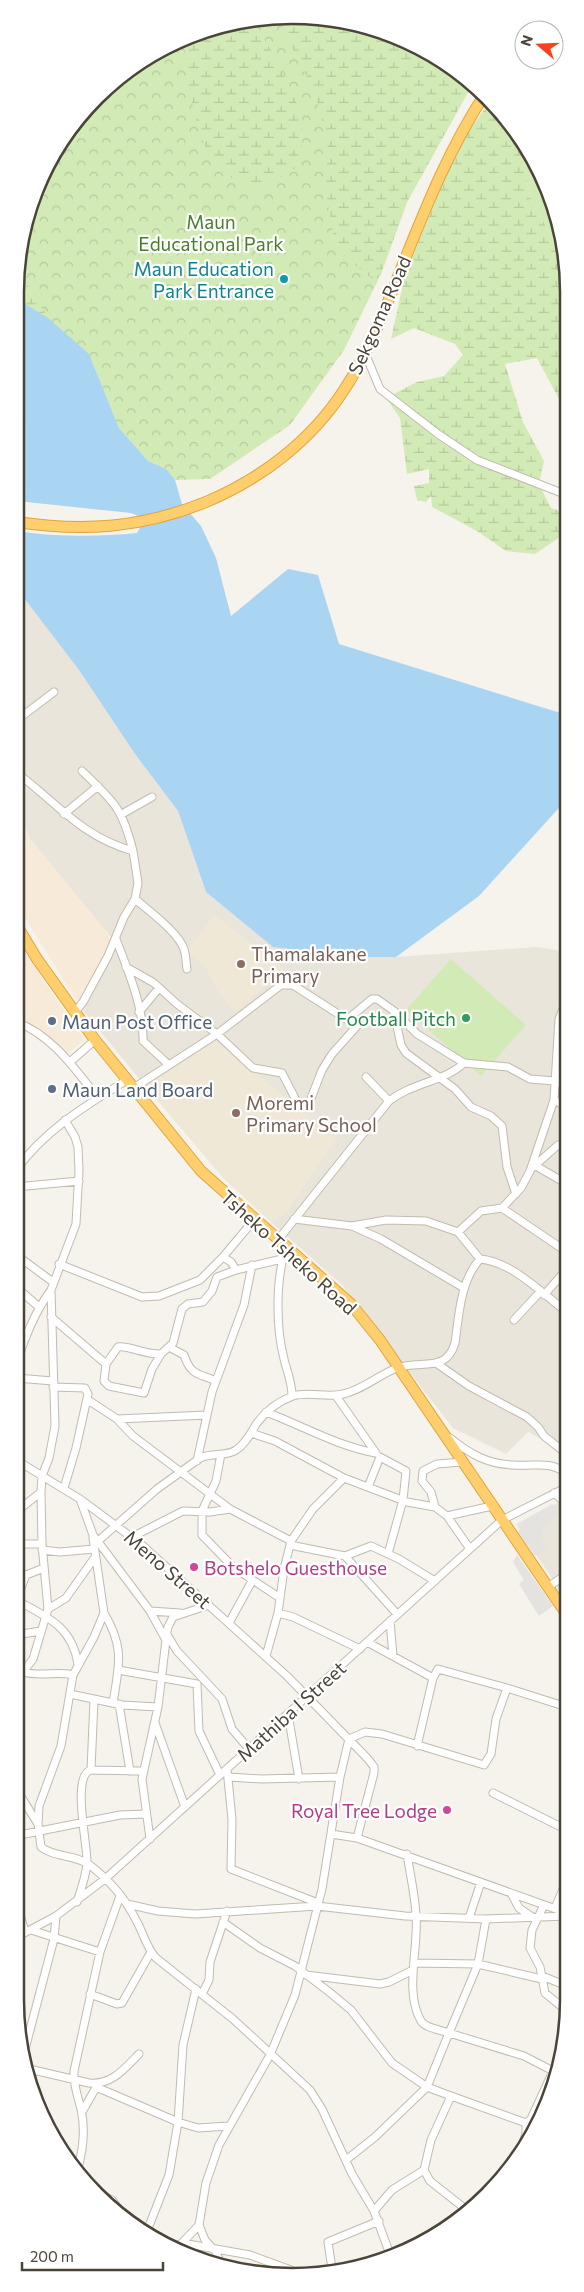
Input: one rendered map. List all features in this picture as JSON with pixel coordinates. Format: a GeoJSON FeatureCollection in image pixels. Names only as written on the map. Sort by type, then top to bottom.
{"type":"FeatureCollection","features":[{"type":"Feature","properties":{"kind":"highway","name":"Sekgoma Road"},"geometry":{"type":"LineString","coordinates":[[24,523],[70,528],[111,527],[138,522],[191,508],[242,485],[284,456],[323,418],[344,391],[365,353],[448,156],[480,100]]}},
{"type":"Feature","properties":{"kind":"highway","name":"Tsheko Tsheko Road"},"geometry":{"type":"LineString","coordinates":[[24,937],[37,959],[95,1040],[201,1171],[254,1220],[351,1304],[398,1367],[560,1606]]}},
{"type":"Feature","properties":{"kind":"street"},"geometry":{"type":"LineString","coordinates":[[365,353],[380,389],[438,434],[477,460],[560,492]]}},
{"type":"Feature","properties":{"kind":"street"},"geometry":{"type":"LineString","coordinates":[[24,715],[54,692]]}},
{"type":"Feature","properties":{"kind":"street"},"geometry":{"type":"LineString","coordinates":[[75,1012],[83,1002],[116,939],[124,917],[135,899],[138,883],[133,851],[122,814],[116,804],[82,771]]}},
{"type":"Feature","properties":{"kind":"street"},"geometry":{"type":"LineString","coordinates":[[24,778],[64,814],[96,836],[133,851]]}},
{"type":"Feature","properties":{"kind":"street"},"geometry":{"type":"LineString","coordinates":[[64,814],[98,786]]}},
{"type":"Feature","properties":{"kind":"street"},"geometry":{"type":"LineString","coordinates":[[122,814],[152,797]]}},
{"type":"Feature","properties":{"kind":"street"},"geometry":{"type":"LineString","coordinates":[[135,899],[177,938],[184,950],[186,969]]}},
{"type":"Feature","properties":{"kind":"street"},"geometry":{"type":"LineString","coordinates":[[116,939],[139,1012],[143,1041],[169,1065]]}},
{"type":"Feature","properties":{"kind":"street"},"geometry":{"type":"LineString","coordinates":[[24,1160],[40,1141],[65,1120],[98,1098],[130,1085],[169,1065],[217,1034],[262,998],[284,984],[293,985],[356,1024],[356,1028],[332,1054],[322,1070],[310,1101],[304,1104],[297,1102],[284,1075],[279,1072],[253,1068],[217,1034],[159,988],[126,967]]}},
{"type":"Feature","properties":{"kind":"street"},"geometry":{"type":"LineString","coordinates":[[139,1012],[159,988]]}},
{"type":"Feature","properties":{"kind":"street"},"geometry":{"type":"LineString","coordinates":[[348,1019],[372,999],[383,1001],[417,1034],[464,1062],[508,1067],[530,1079],[560,1083]]}},
{"type":"Feature","properties":{"kind":"street"},"geometry":{"type":"LineString","coordinates":[[394,1011],[403,1049],[438,1078],[455,1089],[471,1107],[492,1116],[502,1126],[506,1162],[516,1194]]}},
{"type":"Feature","properties":{"kind":"street"},"geometry":{"type":"LineString","coordinates":[[534,1168],[554,1100],[558,1019],[560,1015]]}},
{"type":"Feature","properties":{"kind":"street"},"geometry":{"type":"LineString","coordinates":[[24,1026],[42,1034],[70,1062],[98,1098]]}},
{"type":"Feature","properties":{"kind":"street"},"geometry":{"type":"LineString","coordinates":[[70,1062],[95,1040]]}},
{"type":"Feature","properties":{"kind":"street"},"geometry":{"type":"LineString","coordinates":[[278,1240],[389,1101],[399,1093],[449,1075],[464,1062]]}},
{"type":"Feature","properties":{"kind":"street"},"geometry":{"type":"LineString","coordinates":[[366,1077],[389,1101]]}},
{"type":"Feature","properties":{"kind":"street"},"geometry":{"type":"LineString","coordinates":[[554,1100],[560,1103]]}},
{"type":"Feature","properties":{"kind":"street"},"geometry":{"type":"LineString","coordinates":[[24,1344],[39,1307],[52,1286],[76,1224],[79,1181],[78,1147],[75,1137],[65,1120]]}},
{"type":"Feature","properties":{"kind":"street"},"geometry":{"type":"LineString","coordinates":[[458,1232],[481,1211],[502,1208],[516,1194],[534,1168],[560,1145]]}},
{"type":"Feature","properties":{"kind":"street"},"geometry":{"type":"LineString","coordinates":[[534,1168],[560,1181]]}},
{"type":"Feature","properties":{"kind":"street"},"geometry":{"type":"LineString","coordinates":[[24,1186],[79,1181]]}},
{"type":"Feature","properties":{"kind":"street"},"geometry":{"type":"LineString","coordinates":[[502,1208],[560,1247]]}},
{"type":"Feature","properties":{"kind":"street"},"geometry":{"type":"LineString","coordinates":[[294,1219],[352,1226],[381,1239],[464,1288]]}},
{"type":"Feature","properties":{"kind":"street"},"geometry":{"type":"LineString","coordinates":[[352,1226],[364,1222],[408,1219],[426,1221],[458,1232],[480,1259],[503,1266],[560,1307]]}},
{"type":"Feature","properties":{"kind":"street"},"geometry":{"type":"LineString","coordinates":[[60,1264],[136,1295],[148,1298],[159,1296],[200,1280],[223,1257],[254,1220]]}},
{"type":"Feature","properties":{"kind":"street"},"geometry":{"type":"LineString","coordinates":[[287,1247],[282,1259],[279,1311],[284,1359],[291,1379],[292,1396]]}},
{"type":"Feature","properties":{"kind":"street"},"geometry":{"type":"LineString","coordinates":[[223,1257],[231,1262],[236,1270]]}},
{"type":"Feature","properties":{"kind":"street"},"geometry":{"type":"LineString","coordinates":[[161,1354],[150,1355],[119,1346],[106,1364],[103,1375],[106,1384],[142,1394],[161,1354],[176,1337],[182,1309],[188,1304],[203,1302],[212,1291],[217,1276],[252,1265],[282,1259]]}},
{"type":"Feature","properties":{"kind":"street"},"geometry":{"type":"LineString","coordinates":[[24,1545],[60,1552],[95,1542],[118,1525],[138,1504],[206,1455],[235,1452],[266,1412],[292,1396],[336,1396],[364,1386],[398,1367],[436,1364],[445,1360],[452,1352],[464,1288],[471,1271],[480,1259]]}},
{"type":"Feature","properties":{"kind":"street"},"geometry":{"type":"LineString","coordinates":[[24,1261],[52,1286],[51,1317],[55,1426],[52,1447],[42,1476],[41,1492],[42,1547],[47,1613],[33,1659],[24,1667]]}},
{"type":"Feature","properties":{"kind":"street"},"geometry":{"type":"LineString","coordinates":[[197,1461],[216,1381],[244,1305],[252,1265]]}},
{"type":"Feature","properties":{"kind":"street"},"geometry":{"type":"LineString","coordinates":[[514,1320],[560,1276]]}},
{"type":"Feature","properties":{"kind":"street"},"geometry":{"type":"LineString","coordinates":[[24,1294],[39,1307]]}},
{"type":"Feature","properties":{"kind":"street"},"geometry":{"type":"LineString","coordinates":[[51,1317],[106,1364]]}},
{"type":"Feature","properties":{"kind":"street"},"geometry":{"type":"LineString","coordinates":[[169,1347],[184,1355],[194,1374],[216,1381]]}},
{"type":"Feature","properties":{"kind":"street"},"geometry":{"type":"LineString","coordinates":[[436,1364],[469,1386],[527,1417],[538,1427],[544,1436],[560,1447]]}},
{"type":"Feature","properties":{"kind":"street"},"geometry":{"type":"LineString","coordinates":[[24,1379],[85,1388],[88,1400],[64,1488]]}},
{"type":"Feature","properties":{"kind":"street"},"geometry":{"type":"LineString","coordinates":[[336,1396],[378,1455]]}},
{"type":"Feature","properties":{"kind":"street"},"geometry":{"type":"LineString","coordinates":[[88,1400],[117,1419],[133,1436],[230,1509],[290,1543],[345,1556],[397,1614]]}},
{"type":"Feature","properties":{"kind":"street"},"geometry":{"type":"LineString","coordinates":[[266,1412],[294,1422],[339,1444],[378,1455],[406,1471],[403,1500],[388,1554]]}},
{"type":"Feature","properties":{"kind":"street"},"geometry":{"type":"LineString","coordinates":[[117,1419],[207,1415]]}},
{"type":"Feature","properties":{"kind":"street"},"geometry":{"type":"LineString","coordinates":[[442,1431],[478,1458],[514,1466],[548,1464],[560,1470]]}},
{"type":"Feature","properties":{"kind":"street"},"geometry":{"type":"LineString","coordinates":[[251,1433],[275,1441],[344,1478],[403,1500],[435,1507],[447,1516],[470,1549]]}},
{"type":"Feature","properties":{"kind":"street"},"geometry":{"type":"LineString","coordinates":[[221,1454],[219,1470],[211,1495],[202,1512],[202,1536],[221,1556],[252,1581],[280,1598]]}},
{"type":"Feature","properties":{"kind":"street"},"geometry":{"type":"LineString","coordinates":[[368,1487],[378,1455]]}},
{"type":"Feature","properties":{"kind":"street"},"geometry":{"type":"LineString","coordinates":[[435,1507],[431,1492],[422,1481],[423,1471],[437,1464],[462,1462]]}},
{"type":"Feature","properties":{"kind":"street","name":"Meno Street"},"geometry":{"type":"LineString","coordinates":[[24,1465],[64,1488],[118,1525],[132,1537],[266,1656],[308,1696],[374,1767],[357,1838]]}},
{"type":"Feature","properties":{"kind":"street"},"geometry":{"type":"LineString","coordinates":[[266,1656],[278,1613],[290,1543],[313,1509],[344,1478]]}},
{"type":"Feature","properties":{"kind":"street","name":"Mathiba I Street"},"geometry":{"type":"LineString","coordinates":[[24,1932],[56,1916],[105,1879],[502,1520],[560,1490]]}},
{"type":"Feature","properties":{"kind":"street"},"geometry":{"type":"LineString","coordinates":[[24,1506],[41,1492]]}},
{"type":"Feature","properties":{"kind":"street"},"geometry":{"type":"LineString","coordinates":[[554,1493],[560,1498]]}},
{"type":"Feature","properties":{"kind":"street"},"geometry":{"type":"LineString","coordinates":[[80,1499],[95,1542],[150,1612],[177,1651],[222,1699],[232,1728],[249,1749]]}},
{"type":"Feature","properties":{"kind":"street"},"geometry":{"type":"LineString","coordinates":[[447,1516],[492,1506]]}},
{"type":"Feature","properties":{"kind":"street"},"geometry":{"type":"LineString","coordinates":[[132,1537],[183,1511],[202,1512],[230,1509]]}},
{"type":"Feature","properties":{"kind":"street"},"geometry":{"type":"LineString","coordinates":[[95,1542],[95,1557],[104,1612],[117,1639],[116,1704],[130,1771]]}},
{"type":"Feature","properties":{"kind":"street"},"geometry":{"type":"LineString","coordinates":[[345,1556],[369,1546],[388,1554],[435,1581]]}},
{"type":"Feature","properties":{"kind":"street"},"geometry":{"type":"LineString","coordinates":[[47,1613],[66,1598],[95,1557]]}},
{"type":"Feature","properties":{"kind":"street"},"geometry":{"type":"LineString","coordinates":[[24,1580],[26,1575],[44,1568]]}},
{"type":"Feature","properties":{"kind":"street"},"geometry":{"type":"LineString","coordinates":[[548,1588],[560,1579]]}},
{"type":"Feature","properties":{"kind":"street"},"geometry":{"type":"LineString","coordinates":[[229,1623],[252,1581]]}},
{"type":"Feature","properties":{"kind":"street"},"geometry":{"type":"LineString","coordinates":[[555,1599],[560,1602]]}},
{"type":"Feature","properties":{"kind":"street"},"geometry":{"type":"LineString","coordinates":[[24,1604],[47,1613],[68,1634],[78,1664]]}},
{"type":"Feature","properties":{"kind":"street"},"geometry":{"type":"LineString","coordinates":[[150,1612],[180,1613],[209,1605]]}},
{"type":"Feature","properties":{"kind":"street"},"geometry":{"type":"LineString","coordinates":[[104,1612],[94,1638],[73,1675],[61,1746],[41,1799],[38,1824],[39,1842],[45,1850],[87,1863],[105,1879],[127,1904],[151,1952],[246,2031],[310,2090],[322,2109],[346,2160],[379,2221],[389,2250]]}},
{"type":"Feature","properties":{"kind":"street"},"geometry":{"type":"LineString","coordinates":[[150,1838],[143,1771],[158,1707],[166,1636],[170,1621],[180,1613]]}},
{"type":"Feature","properties":{"kind":"street"},"geometry":{"type":"LineString","coordinates":[[278,1613],[293,1617],[360,1649]]}},
{"type":"Feature","properties":{"kind":"street"},"geometry":{"type":"LineString","coordinates":[[390,1621],[394,1656]]}},
{"type":"Feature","properties":{"kind":"street"},"geometry":{"type":"LineString","coordinates":[[24,1634],[41,1631]]}},
{"type":"Feature","properties":{"kind":"street"},"geometry":{"type":"LineString","coordinates":[[368,1642],[433,1678]]}},
{"type":"Feature","properties":{"kind":"street"},"geometry":{"type":"LineString","coordinates":[[417,1746],[433,1678],[440,1669],[485,1684],[506,1688],[560,1704]]}},
{"type":"Feature","properties":{"kind":"street"},"geometry":{"type":"LineString","coordinates":[[118,1670],[197,1684],[198,1731],[220,1775]]}},
{"type":"Feature","properties":{"kind":"street"},"geometry":{"type":"LineString","coordinates":[[24,1674],[34,1675],[54,1672],[73,1675]]}},
{"type":"Feature","properties":{"kind":"street"},"geometry":{"type":"LineString","coordinates":[[182,2243],[199,2225],[210,2169],[228,2126],[270,2055],[304,1973],[340,1777],[349,1739],[358,1734],[372,1732],[484,1765],[490,1754],[496,1719],[506,1688]]}},
{"type":"Feature","properties":{"kind":"street"},"geometry":{"type":"LineString","coordinates":[[70,1694],[116,1704],[158,1707]]}},
{"type":"Feature","properties":{"kind":"street"},"geometry":{"type":"LineString","coordinates":[[91,1770],[94,1700]]}},
{"type":"Feature","properties":{"kind":"street"},"geometry":{"type":"LineString","coordinates":[[288,1714],[298,1778]]}},
{"type":"Feature","properties":{"kind":"street"},"geometry":{"type":"LineString","coordinates":[[155,1722],[185,1807]]}},
{"type":"Feature","properties":{"kind":"street"},"geometry":{"type":"LineString","coordinates":[[227,1768],[232,1819],[231,1869],[318,1904]]}},
{"type":"Feature","properties":{"kind":"street"},"geometry":{"type":"LineString","coordinates":[[77,1902],[87,1863],[82,1824],[82,1779],[86,1772],[91,1770],[143,1771]]}},
{"type":"Feature","properties":{"kind":"street"},"geometry":{"type":"LineString","coordinates":[[229,1776],[340,1777]]}},
{"type":"Feature","properties":{"kind":"street"},"geometry":{"type":"LineString","coordinates":[[494,1794],[560,1827]]}},
{"type":"Feature","properties":{"kind":"street"},"geometry":{"type":"LineString","coordinates":[[24,1801],[38,1824]]}},
{"type":"Feature","properties":{"kind":"street"},"geometry":{"type":"LineString","coordinates":[[24,1835],[120,1815],[146,1814]]}},
{"type":"Feature","properties":{"kind":"street"},"geometry":{"type":"LineString","coordinates":[[331,1834],[357,1838],[407,1854],[560,1910]]}},
{"type":"Feature","properties":{"kind":"street"},"geometry":{"type":"LineString","coordinates":[[407,1854],[416,1916],[412,1984],[421,2021],[426,2026],[524,2056],[551,2069]]}},
{"type":"Feature","properties":{"kind":"street"},"geometry":{"type":"LineString","coordinates":[[469,1918],[481,1882]]}},
{"type":"Feature","properties":{"kind":"street"},"geometry":{"type":"LineString","coordinates":[[511,1893],[519,1908],[535,1918]]}},
{"type":"Feature","properties":{"kind":"street"},"geometry":{"type":"LineString","coordinates":[[79,2163],[84,2142],[82,2112],[74,2079],[100,1952],[120,1896]]}},
{"type":"Feature","properties":{"kind":"street"},"geometry":{"type":"LineString","coordinates":[[555,1908],[560,1896]]}},
{"type":"Feature","properties":{"kind":"street"},"geometry":{"type":"LineString","coordinates":[[127,1904],[179,1914],[318,1904],[416,1916],[486,1919],[535,1918],[560,1915]]}},
{"type":"Feature","properties":{"kind":"street"},"geometry":{"type":"LineString","coordinates":[[544,1905],[535,1918],[529,1944],[542,1977],[545,1992],[560,2005]]}},
{"type":"Feature","properties":{"kind":"street"},"geometry":{"type":"LineString","coordinates":[[202,1994],[209,1980],[210,1962],[227,1910]]}},
{"type":"Feature","properties":{"kind":"street"},"geometry":{"type":"LineString","coordinates":[[27,2041],[54,1938],[56,1916]]}},
{"type":"Feature","properties":{"kind":"street"},"geometry":{"type":"LineString","coordinates":[[346,2160],[375,2137],[428,2087],[478,1964],[486,1919]]}},
{"type":"Feature","properties":{"kind":"street"},"geometry":{"type":"LineString","coordinates":[[24,1921],[28,1930]]}},
{"type":"Feature","properties":{"kind":"street"},"geometry":{"type":"LineString","coordinates":[[223,1922],[260,1948],[286,1960],[351,2010],[392,2063],[428,2087],[526,2123]]}},
{"type":"Feature","properties":{"kind":"street"},"geometry":{"type":"LineString","coordinates":[[24,1930],[100,1952]]}},
{"type":"Feature","properties":{"kind":"street"},"geometry":{"type":"LineString","coordinates":[[90,1994],[112,2002],[122,2003],[151,1952]]}},
{"type":"Feature","properties":{"kind":"street"},"geometry":{"type":"LineString","coordinates":[[304,1973],[380,1984],[389,1982],[414,1966],[478,1964],[542,1977],[560,1983]]}},
{"type":"Feature","properties":{"kind":"street"},"geometry":{"type":"LineString","coordinates":[[149,2227],[170,2175],[178,2122],[183,2045],[196,1989]]}},
{"type":"Feature","properties":{"kind":"street"},"geometry":{"type":"LineString","coordinates":[[82,2112],[98,2085],[118,2075],[139,2054]]}},
{"type":"Feature","properties":{"kind":"street"},"geometry":{"type":"LineString","coordinates":[[33,2070],[98,2085],[178,2122],[198,2128],[228,2126]]}},
{"type":"Feature","properties":{"kind":"street"},"geometry":{"type":"LineString","coordinates":[[526,2123],[531,2119],[544,2092]]}},
{"type":"Feature","properties":{"kind":"street"},"geometry":{"type":"LineString","coordinates":[[374,2211],[392,2190],[424,2170],[431,2140],[450,2096]]}},
{"type":"Feature","properties":{"kind":"street"},"geometry":{"type":"LineString","coordinates":[[526,2123],[526,2131]]}},
{"type":"Feature","properties":{"kind":"street"},"geometry":{"type":"LineString","coordinates":[[424,2170],[433,2183],[463,2207]]}},
{"type":"Feature","properties":{"kind":"street"},"geometry":{"type":"LineString","coordinates":[[331,2265],[328,2242],[379,2221]]}},
{"type":"Feature","properties":{"kind":"street"},"geometry":{"type":"LineString","coordinates":[[199,2225],[218,2257]]}},
{"type":"Feature","properties":{"kind":"street"},"geometry":{"type":"LineString","coordinates":[[182,2243],[256,2256],[286,2268]]}},
{"type":"Feature","properties":{"kind":"shaded area"},"geometry":{"type":"Polygon","coordinates":[[[24,598],[79,670],[135,754],[178,811],[206,892],[273,947],[350,957],[396,957],[536,947],[560,951],[560,1448],[528,1432],[506,1454],[453,1428],[342,1285],[271,1222],[285,1213],[336,1138],[216,1042],[146,1087],[80,1007],[115,942],[30,839],[24,825],[24,598]]]}},
{"type":"Feature","properties":{"kind":"shaded area"},"geometry":{"type":"Polygon","coordinates":[[[24,825],[30,839],[115,942],[80,1006],[24,916],[24,825]]]}},
{"type":"Feature","properties":{"kind":"shaded area","name":"Thamalakane Primary"},"geometry":{"type":"Polygon","coordinates":[[[214,915],[284,968],[236,1013],[218,991],[206,968],[192,953],[187,952],[214,915]]]}},
{"type":"Feature","properties":{"kind":"shaded area"},"geometry":{"type":"Polygon","coordinates":[[[24,949],[44,982],[85,1040],[65,1055],[24,1027],[24,949]]]}},
{"type":"Feature","properties":{"kind":"shaded area","name":"Moremi Primary School"},"geometry":{"type":"Polygon","coordinates":[[[216,1042],[337,1138],[285,1213],[271,1222],[224,1179],[146,1087],[216,1042]]]}},
{"type":"Feature","properties":{"kind":"shaded area"},"geometry":{"type":"Polygon","coordinates":[[[560,1502],[560,1590],[516,1524],[560,1502]]]}},
{"type":"Feature","properties":{"kind":"shaded area"},"geometry":{"type":"Polygon","coordinates":[[[552,1504],[560,1511],[560,1515],[544,1526],[541,1539],[547,1548],[535,1556],[518,1532],[524,1520],[552,1504]]]}},
{"type":"Feature","properties":{"kind":"shaded area"},"geometry":{"type":"Polygon","coordinates":[[[517,1555],[553,1606],[539,1616],[519,1584],[524,1580],[513,1562],[517,1555]]]}},
{"type":"Feature","properties":{"kind":"green space","name":"Maun Educational Park"},"geometry":{"type":"Polygon","coordinates":[[[274,24],[310,24],[361,33],[395,44],[441,69],[469,90],[407,202],[381,274],[344,350],[290,425],[210,479],[175,480],[166,469],[148,461],[119,428],[89,354],[24,304],[24,274],[29,240],[44,189],[69,143],[102,102],[143,69],[173,51],[223,33],[274,24]]]}},
{"type":"Feature","properties":{"kind":"green space"},"geometry":{"type":"Polygon","coordinates":[[[282,24],[310,24],[344,29],[378,38],[411,51],[441,69],[469,90],[407,202],[381,274],[371,278],[336,249],[325,188],[328,148],[315,92],[283,30],[282,24]]]}},
{"type":"Feature","properties":{"kind":"green space"},"geometry":{"type":"Polygon","coordinates":[[[256,26],[276,58],[302,115],[302,164],[257,192],[222,171],[210,154],[197,124],[187,74],[184,46],[223,33],[256,26]]]}},
{"type":"Feature","properties":{"kind":"green space"},"geometry":{"type":"Polygon","coordinates":[[[486,107],[505,129],[521,154],[531,200],[553,239],[558,257],[560,274],[560,401],[537,358],[505,364],[523,422],[544,461],[539,484],[551,508],[560,512],[560,537],[535,554],[506,551],[477,531],[432,507],[431,496],[426,502],[417,500],[414,486],[429,483],[429,469],[407,474],[400,418],[386,398],[417,382],[444,376],[463,355],[455,344],[414,328],[391,339],[405,275],[447,173],[466,135],[486,107]]]}},
{"type":"Feature","properties":{"kind":"green space"},"geometry":{"type":"Polygon","coordinates":[[[521,154],[540,189],[555,238],[553,239],[531,200],[521,154]]]}},
{"type":"Feature","properties":{"kind":"green space"},"geometry":{"type":"Polygon","coordinates":[[[24,279],[48,318],[24,303],[24,279]]]}},
{"type":"Feature","properties":{"kind":"green space","name":"Football Pitch"},"geometry":{"type":"Polygon","coordinates":[[[451,959],[526,1025],[481,1076],[406,1010],[451,959]]]}},
{"type":"Feature","properties":{"kind":"water"},"geometry":{"type":"Polygon","coordinates":[[[24,303],[48,318],[89,354],[119,428],[148,461],[166,469],[175,480],[182,504],[201,526],[216,558],[231,616],[288,569],[318,575],[339,644],[560,713],[560,807],[479,896],[396,957],[350,957],[273,947],[206,892],[178,811],[135,754],[79,670],[24,598],[24,532],[77,536],[137,533],[142,524],[141,517],[131,513],[24,502],[24,303]]]}},
{"type":"Feature","properties":{"kind":"place","name":"Maun Education Park Entrance"},"geometry":{"type":"Point","coordinates":[284,279]}},
{"type":"Feature","properties":{"kind":"place","name":"Thamalakane Primary"},"geometry":{"type":"Point","coordinates":[241,964]}},
{"type":"Feature","properties":{"kind":"place","name":"Football Pitch"},"geometry":{"type":"Point","coordinates":[466,1018]}},
{"type":"Feature","properties":{"kind":"place","name":"Maun Post Office"},"geometry":{"type":"Point","coordinates":[52,1021]}},
{"type":"Feature","properties":{"kind":"place","name":"Maun Land Board"},"geometry":{"type":"Point","coordinates":[52,1089]}},
{"type":"Feature","properties":{"kind":"place","name":"Moremi Primary School"},"geometry":{"type":"Point","coordinates":[236,1113]}},
{"type":"Feature","properties":{"kind":"place","name":"Botshelo Guesthouse"},"geometry":{"type":"Point","coordinates":[194,1567]}},
{"type":"Feature","properties":{"kind":"place","name":"Royal Tree Lodge"},"geometry":{"type":"Point","coordinates":[447,1810]}}]}
